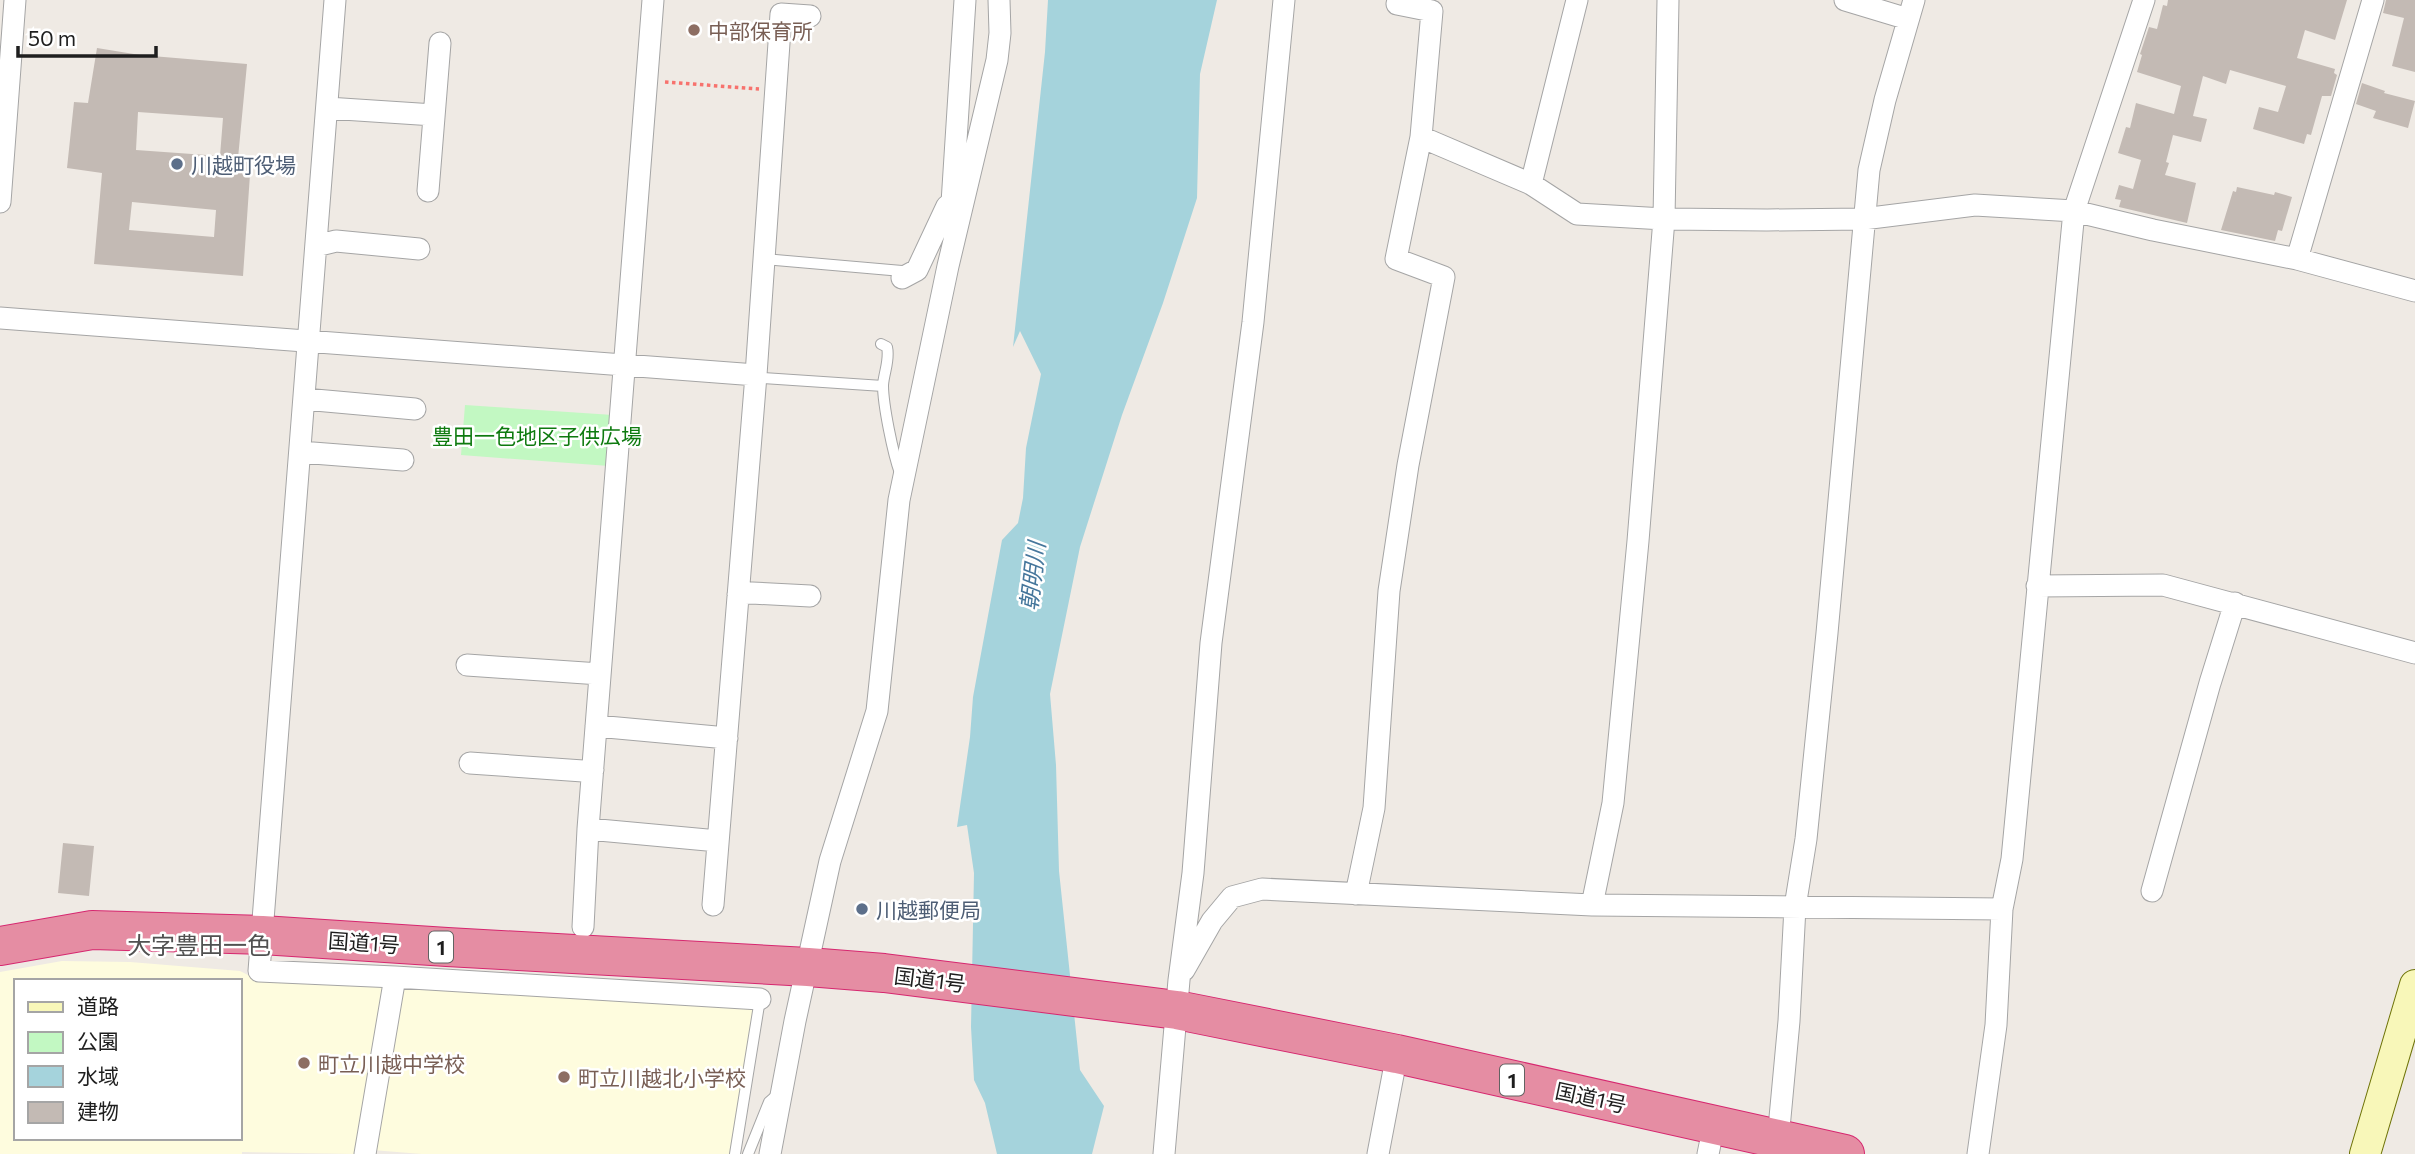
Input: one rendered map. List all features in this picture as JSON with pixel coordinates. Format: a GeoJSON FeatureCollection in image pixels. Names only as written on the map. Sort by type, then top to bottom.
{"type":"FeatureCollection","features":[{"type":"Feature","properties":{"kind":"highway","name":"国道1号"},"geometry":{"type":"LineString","coordinates":[[0,946],[92,930],[262,934],[808,967],[1166,998],[1397,1054],[1711,1139],[1778,1139],[1845,1154]]}},
{"type":"Feature","properties":{"kind":"street"},"geometry":{"type":"LineString","coordinates":[[0,202],[15,0]]}},
{"type":"Feature","properties":{"kind":"street"},"geometry":{"type":"LineString","coordinates":[[335,0],[259,971],[579,984],[760,999]]}},
{"type":"Feature","properties":{"kind":"street"},"geometry":{"type":"LineString","coordinates":[[583,927],[588,829],[653,0]]}},
{"type":"Feature","properties":{"kind":"street"},"geometry":{"type":"LineString","coordinates":[[770,1154],[795,1021],[830,861],[877,711],[903,483],[948,266],[957,207],[965,0]]}},
{"type":"Feature","properties":{"kind":"street"},"geometry":{"type":"LineString","coordinates":[[957,207],[997,60],[999,0]]}},
{"type":"Feature","properties":{"kind":"street"},"geometry":{"type":"LineString","coordinates":[[1164,1154],[1166,998],[1193,873],[1211,643],[1253,322],[1284,0]]}},
{"type":"Feature","properties":{"kind":"street"},"geometry":{"type":"LineString","coordinates":[[1356,894],[1374,808],[1389,591],[1408,465],[1444,277],[1396,259],[1421,137],[1432,11],[1397,4],[1398,0]]}},
{"type":"Feature","properties":{"kind":"street"},"geometry":{"type":"LineString","coordinates":[[1531,184],[1577,0]]}},
{"type":"Feature","properties":{"kind":"street"},"geometry":{"type":"LineString","coordinates":[[1592,905],[1613,803],[1640,528],[1664,219],[1668,0]]}},
{"type":"Feature","properties":{"kind":"street"},"geometry":{"type":"LineString","coordinates":[[1778,1139],[1789,1021],[1795,907],[1806,839],[1827,633],[1861,267],[1863,219],[1869,170],[1885,100],[1911,10],[1845,0]]}},
{"type":"Feature","properties":{"kind":"street"},"geometry":{"type":"LineString","coordinates":[[1978,1154],[1996,1025],[2002,909],[2011,859],[2074,211],[2144,0]]}},
{"type":"Feature","properties":{"kind":"street"},"geometry":{"type":"LineString","coordinates":[[2297,259],[2373,0]]}},
{"type":"Feature","properties":{"kind":"street"},"geometry":{"type":"LineString","coordinates":[[713,905],[756,375],[781,14],[810,16]]}},
{"type":"Feature","properties":{"kind":"street"},"geometry":{"type":"LineString","coordinates":[[428,191],[440,43]]}},
{"type":"Feature","properties":{"kind":"street"},"geometry":{"type":"LineString","coordinates":[[327,108],[434,115]]}},
{"type":"Feature","properties":{"kind":"street"},"geometry":{"type":"LineString","coordinates":[[1421,137],[1531,184],[1577,214],[1664,219],[1863,219],[1975,205],[2074,211],[2297,259],[2415,291]]}},
{"type":"Feature","properties":{"kind":"street"},"geometry":{"type":"LineString","coordinates":[[902,274],[917,270],[947,206],[957,207]]}},
{"type":"Feature","properties":{"kind":"street"},"geometry":{"type":"LineString","coordinates":[[316,246],[336,242],[419,249]]}},
{"type":"Feature","properties":{"kind":"street"},"geometry":{"type":"LineString","coordinates":[[0,318],[756,375]]}},
{"type":"Feature","properties":{"kind":"street"},"geometry":{"type":"LineString","coordinates":[[304,399],[415,409]]}},
{"type":"Feature","properties":{"kind":"street"},"geometry":{"type":"LineString","coordinates":[[300,452],[403,460]]}},
{"type":"Feature","properties":{"kind":"street"},"geometry":{"type":"LineString","coordinates":[[2037,586],[2163,585],[2415,653]]}},
{"type":"Feature","properties":{"kind":"street"},"geometry":{"type":"LineString","coordinates":[[738,594],[810,596]]}},
{"type":"Feature","properties":{"kind":"street"},"geometry":{"type":"LineString","coordinates":[[2152,891],[2235,603]]}},
{"type":"Feature","properties":{"kind":"street"},"geometry":{"type":"LineString","coordinates":[[467,665],[600,674]]}},
{"type":"Feature","properties":{"kind":"street"},"geometry":{"type":"LineString","coordinates":[[596,726],[727,738]]}},
{"type":"Feature","properties":{"kind":"street"},"geometry":{"type":"LineString","coordinates":[[470,763],[593,770]]}},
{"type":"Feature","properties":{"kind":"street"},"geometry":{"type":"LineString","coordinates":[[588,829],[718,841]]}},
{"type":"Feature","properties":{"kind":"street"},"geometry":{"type":"LineString","coordinates":[[1166,998],[1212,921],[1232,897],[1262,889],[1592,905],[2002,909]]}},
{"type":"Feature","properties":{"kind":"street"},"geometry":{"type":"LineString","coordinates":[[365,1154],[395,977]]}},
{"type":"Feature","properties":{"kind":"street"},"geometry":{"type":"LineString","coordinates":[[2365,1154],[2415,985]]}},
{"type":"Feature","properties":{"kind":"street"},"geometry":{"type":"LineString","coordinates":[[1378,1154],[1397,1054]]}},
{"type":"Feature","properties":{"kind":"lane"},"geometry":{"type":"LineString","coordinates":[[764,259],[902,274]]}},
{"type":"Feature","properties":{"kind":"lane"},"geometry":{"type":"LineString","coordinates":[[881,344],[887,347],[889,355],[883,386],[895,460],[903,483]]}},
{"type":"Feature","properties":{"kind":"lane"},"geometry":{"type":"LineString","coordinates":[[756,375],[763,378],[883,386]]}},
{"type":"Feature","properties":{"kind":"lane"},"geometry":{"type":"LineString","coordinates":[[735,1154],[760,999]]}},
{"type":"Feature","properties":{"kind":"lane"},"geometry":{"type":"LineString","coordinates":[[748,1154],[769,1102],[783,1090]]}},
{"type":"Feature","properties":{"kind":"path"},"geometry":{"type":"LineString","coordinates":[[646,80],[776,91]]}},
{"type":"Feature","properties":{"kind":"shaded area","name":"町立川越中学校"},"geometry":{"type":"Polygon","coordinates":[[[62,961],[130,962],[240,971],[254,978],[380,985],[382,988],[354,1154],[0,1154],[0,972],[62,961]]]}},
{"type":"Feature","properties":{"kind":"shaded area","name":"町立川越北小学校"},"geometry":{"type":"Polygon","coordinates":[[[399,985],[756,1003],[731,1154],[422,1154],[372,1150],[399,985]]]}},
{"type":"Feature","properties":{"kind":"green space","name":"豊田一色地区子供広場"},"geometry":{"type":"Polygon","coordinates":[[[465,405],[613,415],[609,466],[461,455],[465,405]]]}},
{"type":"Feature","properties":{"kind":"water","name":"朝明川"},"geometry":{"type":"Polygon","coordinates":[[[1048,0],[1217,0],[1200,74],[1197,198],[1163,303],[1122,415],[1080,547],[1050,694],[1056,765],[1059,871],[1080,1070],[1104,1106],[1092,1154],[997,1154],[985,1103],[974,1080],[971,1027],[974,873],[967,825],[957,827],[973,697],[1002,540],[1018,523],[1023,498],[1026,448],[1041,374],[1020,331],[1013,347],[1045,52],[1048,0]]]}},
{"type":"Feature","properties":{"kind":"building"},"geometry":{"type":"Polygon","coordinates":[[[2168,0],[2347,0],[2335,40],[2305,30],[2297,58],[2335,69],[2334,73],[2337,75],[2331,96],[2322,96],[2311,135],[2307,134],[2304,144],[2253,129],[2259,107],[2278,112],[2286,86],[2230,70],[2226,84],[2203,76],[2193,116],[2207,119],[2201,142],[2173,135],[2166,162],[2169,163],[2165,175],[2196,183],[2187,223],[2119,207],[2121,200],[2115,199],[2119,185],[2133,189],[2141,160],[2118,153],[2126,127],[2130,128],[2136,103],[2174,114],[2181,86],[2137,72],[2149,27],[2157,29],[2163,5],[2167,6],[2168,0]]]}},
{"type":"Feature","properties":{"kind":"building"},"geometry":{"type":"Polygon","coordinates":[[[2386,0],[2415,0],[2415,72],[2392,66],[2404,18],[2383,13],[2386,0]]]}},
{"type":"Feature","properties":{"kind":"building","name":"川越町役場"},"geometry":{"type":"Polygon","coordinates":[[[97,48],[140,55],[247,64],[238,158],[251,160],[243,276],[94,264],[102,173],[67,168],[74,102],[88,103],[97,48]],[[138,112],[136,150],[220,156],[223,118],[138,112]],[[132,202],[129,230],[214,237],[216,210],[132,202]]]}},
{"type":"Feature","properties":{"kind":"building"},"geometry":{"type":"Polygon","coordinates":[[[2362,83],[2385,91],[2384,93],[2415,101],[2408,128],[2373,118],[2376,111],[2356,104],[2362,83]]]}},
{"type":"Feature","properties":{"kind":"building"},"geometry":{"type":"Polygon","coordinates":[[[2237,187],[2292,197],[2282,231],[2278,230],[2275,241],[2221,230],[2233,191],[2236,192],[2237,187]]]}},
{"type":"Feature","properties":{"kind":"building"},"geometry":{"type":"Polygon","coordinates":[[[63,843],[94,846],[89,896],[58,893],[63,843]]]}},
{"type":"Feature","properties":{"kind":"place","name":"中部保育所"},"geometry":{"type":"Point","coordinates":[694,30]}},
{"type":"Feature","properties":{"kind":"place","name":"川越町役場"},"geometry":{"type":"Point","coordinates":[177,164]}},
{"type":"Feature","properties":{"kind":"place","name":"川越郵便局"},"geometry":{"type":"Point","coordinates":[862,909]}},
{"type":"Feature","properties":{"kind":"place","name":"町立川越中学校"},"geometry":{"type":"Point","coordinates":[304,1063]}},
{"type":"Feature","properties":{"kind":"place","name":"町立川越北小学校"},"geometry":{"type":"Point","coordinates":[564,1077]}},
{"type":"Feature","properties":{"kind":"district","name":"大字豊田一色"},"geometry":{"type":"Point","coordinates":[199,944]}}]}
